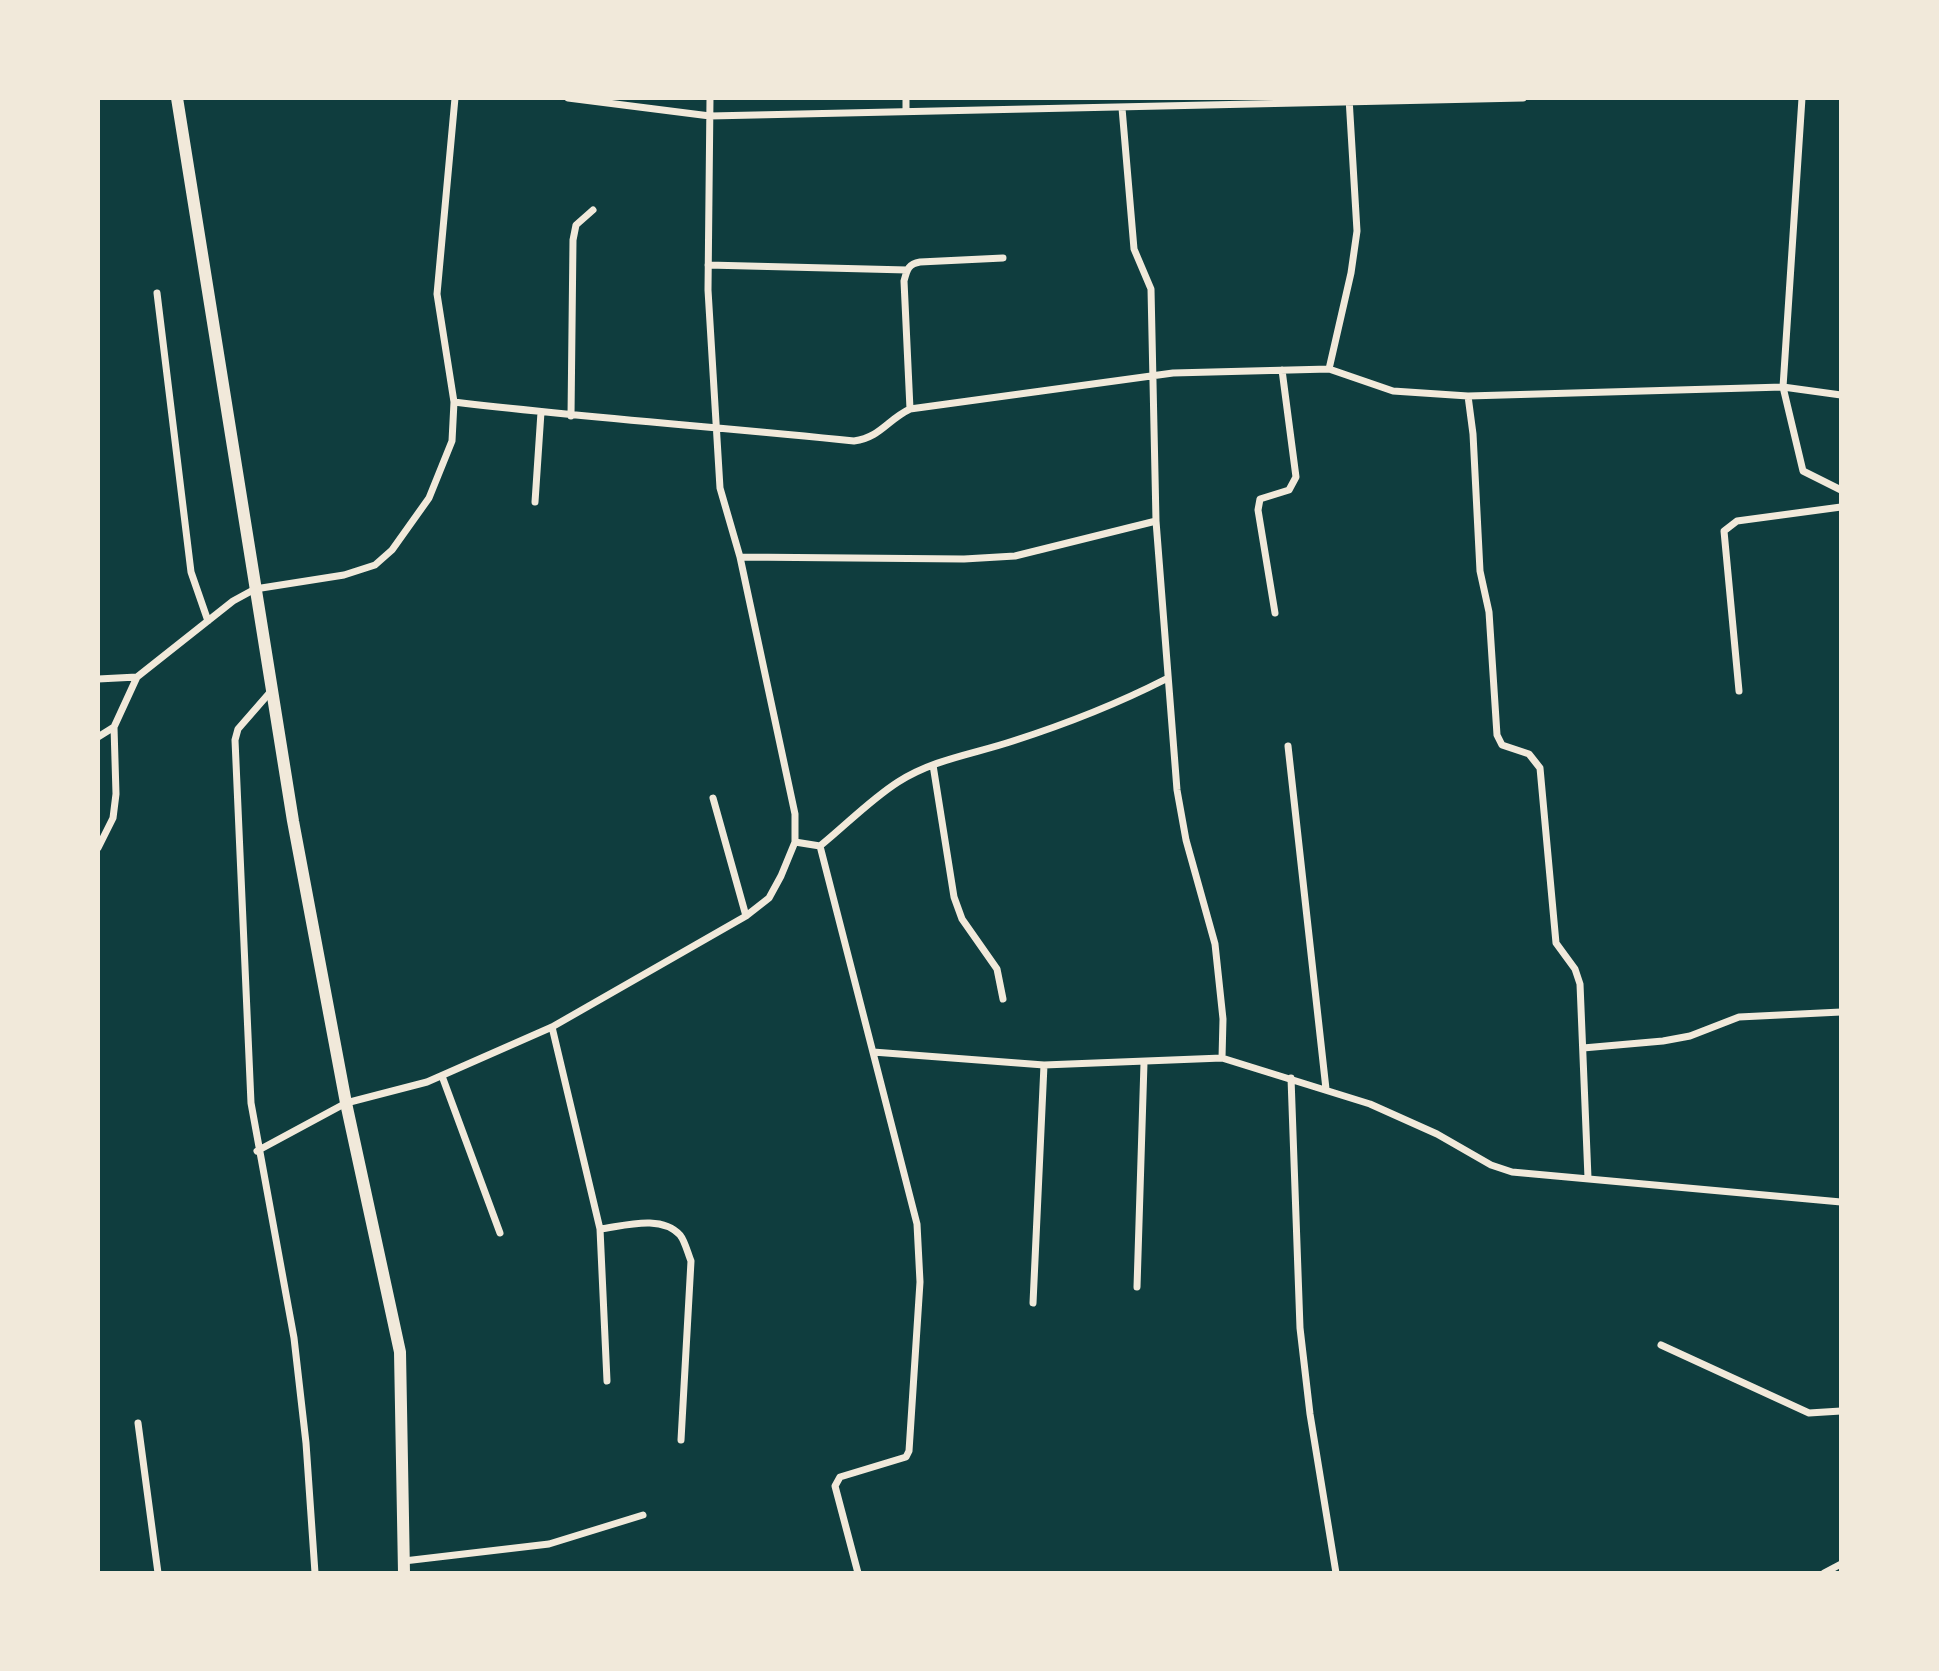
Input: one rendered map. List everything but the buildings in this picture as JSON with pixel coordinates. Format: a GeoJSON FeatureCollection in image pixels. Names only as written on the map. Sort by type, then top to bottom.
{"type":"FeatureCollection","features":[{"type":"Feature","properties":{"kind":"street"},"geometry":{"type":"LineString","coordinates":[[177,98],[293,821],[346,1103],[400,1352],[404,1567],[549,1544],[643,1515]]}},
{"type":"Feature","properties":{"kind":"street"},"geometry":{"type":"LineString","coordinates":[[98,848],[113,818],[116,793],[114,727],[137,677],[233,601],[255,589],[344,575],[375,565],[392,550],[429,498],[452,441],[454,401],[437,294],[455,98]]}},
{"type":"Feature","properties":{"kind":"street"},"geometry":{"type":"LineString","coordinates":[[568,98],[710,116],[1122,108],[1349,99],[1524,98]]}},
{"type":"Feature","properties":{"kind":"street"},"geometry":{"type":"LineString","coordinates":[[257,1150],[346,1103],[442,1076],[552,1027],[746,916],[769,898],[795,842],[792,789],[740,557],[720,488],[708,265],[710,98]]}},
{"type":"Feature","properties":{"kind":"street"},"geometry":{"type":"LineString","coordinates":[[906,98],[906,111]]}},
{"type":"Feature","properties":{"kind":"street"},"geometry":{"type":"LineString","coordinates":[[1802,98],[1783,387],[1803,471],[1841,490]]}},
{"type":"Feature","properties":{"kind":"street"},"geometry":{"type":"LineString","coordinates":[[1329,369],[1351,273],[1357,231],[1357,186],[1349,99]]}},
{"type":"Feature","properties":{"kind":"street"},"geometry":{"type":"LineString","coordinates":[[1122,108],[1134,249],[1151,289],[1156,521],[1166,679],[1181,817],[1215,944],[1223,1019],[1222,1058]]}},
{"type":"Feature","properties":{"kind":"street"},"geometry":{"type":"LineString","coordinates":[[571,416],[573,240],[576,226],[593,210]]}},
{"type":"Feature","properties":{"kind":"street"},"geometry":{"type":"LineString","coordinates":[[910,409],[904,281],[907,270],[912,264],[920,262],[1003,258]]}},
{"type":"Feature","properties":{"kind":"street"},"geometry":{"type":"LineString","coordinates":[[708,265],[907,270]]}},
{"type":"Feature","properties":{"kind":"street"},"geometry":{"type":"LineString","coordinates":[[157,293],[191,572],[208,621]]}},
{"type":"Feature","properties":{"kind":"street"},"geometry":{"type":"LineString","coordinates":[[454,401],[571,416],[715,426],[854,441],[871,439],[896,416],[910,409],[1153,378],[1172,373],[1329,369],[1393,391],[1468,396],[1783,387],[1841,395]]}},
{"type":"Feature","properties":{"kind":"street"},"geometry":{"type":"LineString","coordinates":[[1275,613],[1258,510],[1260,499],[1289,490],[1296,477],[1282,370]]}},
{"type":"Feature","properties":{"kind":"street"},"geometry":{"type":"LineString","coordinates":[[1468,396],[1474,434],[1480,571],[1489,612],[1497,735],[1502,745],[1528,754],[1540,768],[1556,943],[1575,969],[1580,984],[1588,1178]]}},
{"type":"Feature","properties":{"kind":"street"},"geometry":{"type":"LineString","coordinates":[[535,502],[541,412]]}},
{"type":"Feature","properties":{"kind":"street"},"geometry":{"type":"LineString","coordinates":[[1739,691],[1724,531],[1737,521],[1841,508]]}},
{"type":"Feature","properties":{"kind":"street"},"geometry":{"type":"LineString","coordinates":[[740,557],[964,559],[1015,555],[1156,521]]}},
{"type":"Feature","properties":{"kind":"street"},"geometry":{"type":"LineString","coordinates":[[98,679],[137,677]]}},
{"type":"Feature","properties":{"kind":"street"},"geometry":{"type":"LineString","coordinates":[[795,842],[820,846],[899,782],[933,765],[1118,704],[1166,679]]}},
{"type":"Feature","properties":{"kind":"street"},"geometry":{"type":"LineString","coordinates":[[272,690],[238,729],[235,740],[251,1103],[257,1150],[294,1338],[311,1496],[315,1573]]}},
{"type":"Feature","properties":{"kind":"street"},"geometry":{"type":"LineString","coordinates":[[98,737],[114,727]]}},
{"type":"Feature","properties":{"kind":"street"},"geometry":{"type":"LineString","coordinates":[[1288,746],[1326,1088]]}},
{"type":"Feature","properties":{"kind":"street"},"geometry":{"type":"LineString","coordinates":[[933,765],[954,897],[962,919],[997,969],[1003,999]]}},
{"type":"Feature","properties":{"kind":"street"},"geometry":{"type":"LineString","coordinates":[[713,798],[746,916]]}},
{"type":"Feature","properties":{"kind":"street"},"geometry":{"type":"LineString","coordinates":[[820,846],[917,1224],[920,1270],[909,1451],[906,1457],[895,1462],[840,1477],[835,1486],[858,1573]]}},
{"type":"Feature","properties":{"kind":"street"},"geometry":{"type":"LineString","coordinates":[[1583,1048],[1690,1036],[1739,1017],[1841,1012]]}},
{"type":"Feature","properties":{"kind":"street"},"geometry":{"type":"LineString","coordinates":[[552,1027],[600,1229],[607,1381]]}},
{"type":"Feature","properties":{"kind":"street"},"geometry":{"type":"LineString","coordinates":[[873,1052],[1044,1065],[1222,1058],[1326,1088],[1437,1134],[1491,1165],[1512,1172],[1841,1202]]}},
{"type":"Feature","properties":{"kind":"street"},"geometry":{"type":"LineString","coordinates":[[1137,1287],[1144,1063]]}},
{"type":"Feature","properties":{"kind":"street"},"geometry":{"type":"LineString","coordinates":[[1033,1303],[1044,1065]]}},
{"type":"Feature","properties":{"kind":"street"},"geometry":{"type":"LineString","coordinates":[[442,1076],[500,1233]]}},
{"type":"Feature","properties":{"kind":"street"},"geometry":{"type":"LineString","coordinates":[[1290,1078],[1300,1328],[1310,1414],[1336,1573]]}},
{"type":"Feature","properties":{"kind":"street"},"geometry":{"type":"LineString","coordinates":[[600,1229],[645,1223],[664,1225],[680,1236],[691,1261],[681,1440]]}},
{"type":"Feature","properties":{"kind":"street"},"geometry":{"type":"LineString","coordinates":[[1661,1345],[1809,1413],[1841,1411]]}},
{"type":"Feature","properties":{"kind":"street"},"geometry":{"type":"LineString","coordinates":[[138,1423],[158,1573]]}},
{"type":"Feature","properties":{"kind":"street"},"geometry":{"type":"LineString","coordinates":[[1824,1573],[1841,1564]]}}]}
